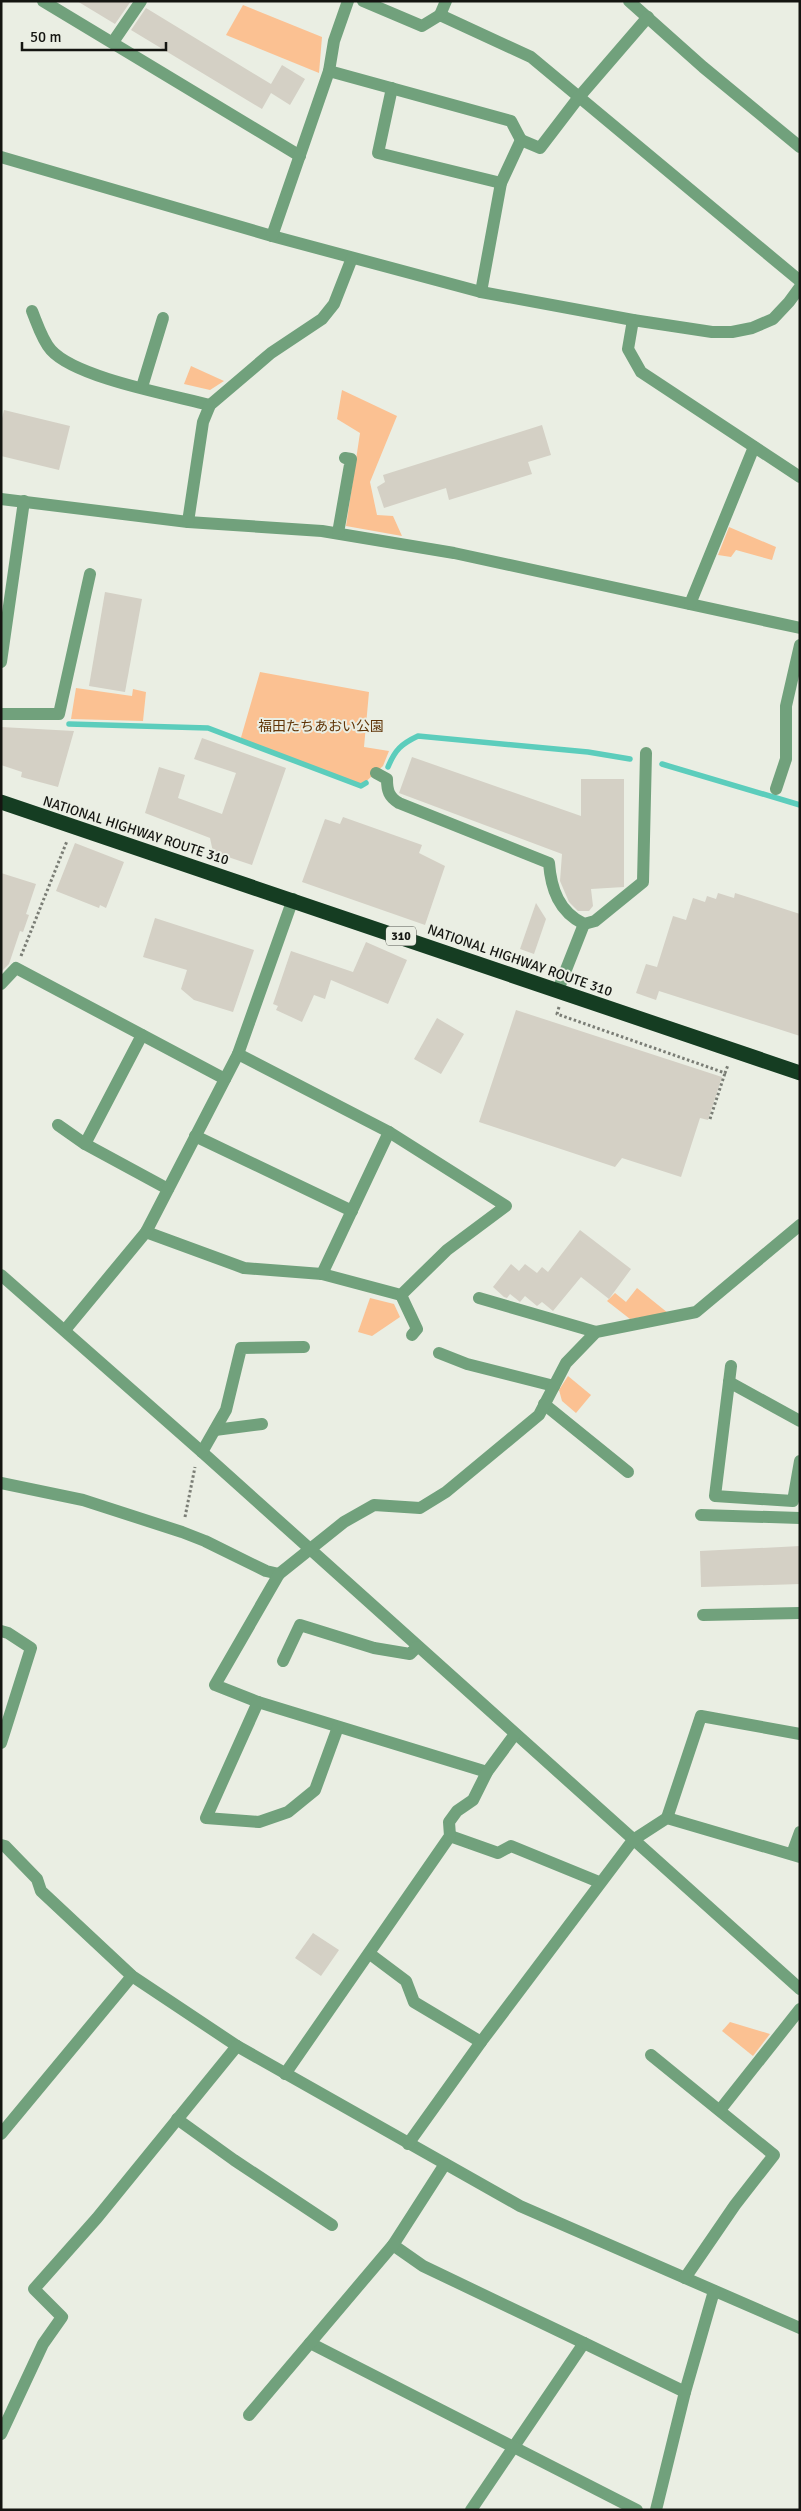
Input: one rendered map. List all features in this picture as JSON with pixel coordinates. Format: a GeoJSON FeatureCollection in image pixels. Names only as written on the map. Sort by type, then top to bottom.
{"type":"FeatureCollection","features":[{"type":"Feature","properties":{"kind":"highway","name":"NATIONAL HIGHWAY ROUTE 310"},"geometry":{"type":"LineString","coordinates":[[1,802],[293,899],[559,997],[800,1073]]}},
{"type":"Feature","properties":{"kind":"street"},"geometry":{"type":"LineString","coordinates":[[43,1],[300,156]]}},
{"type":"Feature","properties":{"kind":"street"},"geometry":{"type":"LineString","coordinates":[[113,42],[140,1]]}},
{"type":"Feature","properties":{"kind":"street"},"geometry":{"type":"LineString","coordinates":[[272,236],[329,71],[334,41],[348,1]]}},
{"type":"Feature","properties":{"kind":"street"},"geometry":{"type":"LineString","coordinates":[[362,1],[422,26],[440,15],[446,1]]}},
{"type":"Feature","properties":{"kind":"street"},"geometry":{"type":"LineString","coordinates":[[629,1],[703,67],[800,147]]}},
{"type":"Feature","properties":{"kind":"street"},"geometry":{"type":"LineString","coordinates":[[440,15],[531,57],[800,281]]}},
{"type":"Feature","properties":{"kind":"street"},"geometry":{"type":"LineString","coordinates":[[329,71],[511,121],[521,140],[540,148],[579,97],[648,17]]}},
{"type":"Feature","properties":{"kind":"street"},"geometry":{"type":"LineString","coordinates":[[392,88],[378,153],[501,183]]}},
{"type":"Feature","properties":{"kind":"street"},"geometry":{"type":"LineString","coordinates":[[481,292],[501,183],[521,140]]}},
{"type":"Feature","properties":{"kind":"street"},"geometry":{"type":"LineString","coordinates":[[1,157],[272,236],[481,292],[633,320],[712,332],[732,332],[752,328],[773,319],[800,287]]}},
{"type":"Feature","properties":{"kind":"street"},"geometry":{"type":"LineString","coordinates":[[188,522],[203,422],[210,405],[271,353],[322,319],[334,304],[352,258]]}},
{"type":"Feature","properties":{"kind":"street"},"geometry":{"type":"LineString","coordinates":[[32,311],[50,349],[66,361],[92,374],[210,405]]}},
{"type":"Feature","properties":{"kind":"street"},"geometry":{"type":"LineString","coordinates":[[142,387],[163,318]]}},
{"type":"Feature","properties":{"kind":"street"},"geometry":{"type":"LineString","coordinates":[[633,320],[628,349],[641,372],[800,477]]}},
{"type":"Feature","properties":{"kind":"street"},"geometry":{"type":"LineString","coordinates":[[690,604],[754,447]]}},
{"type":"Feature","properties":{"kind":"street"},"geometry":{"type":"LineString","coordinates":[[338,533],[350,459],[345,458]]}},
{"type":"Feature","properties":{"kind":"street"},"geometry":{"type":"LineString","coordinates":[[1,499],[188,522],[338,533],[454,553],[800,628]]}},
{"type":"Feature","properties":{"kind":"street"},"geometry":{"type":"LineString","coordinates":[[1,662],[24,501]]}},
{"type":"Feature","properties":{"kind":"street"},"geometry":{"type":"LineString","coordinates":[[1,714],[60,714],[90,574]]}},
{"type":"Feature","properties":{"kind":"street"},"geometry":{"type":"LineString","coordinates":[[776,789],[786,759],[786,706],[800,645]]}},
{"type":"Feature","properties":{"kind":"street"},"geometry":{"type":"LineString","coordinates":[[376,773],[387,779],[387,790],[392,799],[399,803],[549,863],[556,896],[568,915],[584,924],[595,921],[642,882],[646,753]]}},
{"type":"Feature","properties":{"kind":"street"},"geometry":{"type":"LineString","coordinates":[[65,1330],[146,1232],[238,1054],[293,899]]}},
{"type":"Feature","properties":{"kind":"street"},"geometry":{"type":"LineString","coordinates":[[559,997],[584,924]]}},
{"type":"Feature","properties":{"kind":"street"},"geometry":{"type":"LineString","coordinates":[[1,984],[16,968],[225,1079]]}},
{"type":"Feature","properties":{"kind":"street"},"geometry":{"type":"LineString","coordinates":[[85,1144],[142,1035]]}},
{"type":"Feature","properties":{"kind":"street"},"geometry":{"type":"LineString","coordinates":[[238,1054],[389,1132],[506,1206],[448,1250],[402,1295]]}},
{"type":"Feature","properties":{"kind":"street"},"geometry":{"type":"LineString","coordinates":[[58,1125],[85,1144],[168,1189]]}},
{"type":"Feature","properties":{"kind":"street"},"geometry":{"type":"LineString","coordinates":[[322,1274],[389,1132]]}},
{"type":"Feature","properties":{"kind":"street"},"geometry":{"type":"LineString","coordinates":[[195,1136],[352,1211]]}},
{"type":"Feature","properties":{"kind":"street"},"geometry":{"type":"LineString","coordinates":[[479,1298],[596,1332],[696,1312],[800,1225]]}},
{"type":"Feature","properties":{"kind":"street"},"geometry":{"type":"LineString","coordinates":[[146,1232],[244,1268],[322,1274],[402,1295]]}},
{"type":"Feature","properties":{"kind":"street"},"geometry":{"type":"LineString","coordinates":[[1,1275],[202,1452],[800,1989]]}},
{"type":"Feature","properties":{"kind":"street"},"geometry":{"type":"LineString","coordinates":[[402,1295],[417,1329],[412,1334]]}},
{"type":"Feature","properties":{"kind":"street"},"geometry":{"type":"LineString","coordinates":[[487,1772],[258,1702],[215,1685],[279,1574],[344,1522],[374,1505],[420,1508],[446,1492],[539,1415],[566,1363],[596,1332]]}},
{"type":"Feature","properties":{"kind":"street"},"geometry":{"type":"LineString","coordinates":[[202,1452],[226,1410],[241,1348],[304,1347]]}},
{"type":"Feature","properties":{"kind":"street"},"geometry":{"type":"LineString","coordinates":[[439,1353],[467,1364],[554,1386]]}},
{"type":"Feature","properties":{"kind":"street"},"geometry":{"type":"LineString","coordinates":[[731,1366],[715,1496],[793,1501],[800,1461]]}},
{"type":"Feature","properties":{"kind":"street"},"geometry":{"type":"LineString","coordinates":[[729,1382],[800,1421]]}},
{"type":"Feature","properties":{"kind":"street"},"geometry":{"type":"LineString","coordinates":[[544,1404],[628,1472]]}},
{"type":"Feature","properties":{"kind":"street"},"geometry":{"type":"LineString","coordinates":[[216,1430],[262,1424]]}},
{"type":"Feature","properties":{"kind":"street"},"geometry":{"type":"LineString","coordinates":[[1,1483],[83,1500],[182,1532],[205,1541],[266,1572],[279,1574]]}},
{"type":"Feature","properties":{"kind":"street"},"geometry":{"type":"LineString","coordinates":[[701,1515],[800,1518]]}},
{"type":"Feature","properties":{"kind":"street"},"geometry":{"type":"LineString","coordinates":[[703,1614],[800,1613]]}},
{"type":"Feature","properties":{"kind":"street"},"geometry":{"type":"LineString","coordinates":[[283,1660],[300,1625],[374,1648],[410,1654],[417,1647]]}},
{"type":"Feature","properties":{"kind":"street"},"geometry":{"type":"LineString","coordinates":[[1,1631],[8,1633],[31,1648],[1,1743]]}},
{"type":"Feature","properties":{"kind":"street"},"geometry":{"type":"LineString","coordinates":[[258,1702],[206,1818],[259,1822],[288,1812],[314,1790],[338,1727]]}},
{"type":"Feature","properties":{"kind":"street"},"geometry":{"type":"LineString","coordinates":[[408,2144],[599,1882],[633,1840],[667,1818],[701,1716],[800,1734]]}},
{"type":"Feature","properties":{"kind":"street"},"geometry":{"type":"LineString","coordinates":[[285,2074],[450,1836],[450,1822],[458,1810],[473,1800],[487,1772],[515,1734]]}},
{"type":"Feature","properties":{"kind":"street"},"geometry":{"type":"LineString","coordinates":[[667,1818],[796,1855],[800,1832]]}},
{"type":"Feature","properties":{"kind":"street"},"geometry":{"type":"LineString","coordinates":[[450,1836],[498,1853],[511,1846],[599,1882]]}},
{"type":"Feature","properties":{"kind":"street"},"geometry":{"type":"LineString","coordinates":[[1,1845],[5,1846],[37,1879],[41,1891],[132,1976],[237,2046],[520,2206],[800,2328]]}},
{"type":"Feature","properties":{"kind":"street"},"geometry":{"type":"LineString","coordinates":[[370,1954],[406,1981],[414,2002],[481,2042]]}},
{"type":"Feature","properties":{"kind":"street"},"geometry":{"type":"LineString","coordinates":[[1,2134],[132,1976]]}},
{"type":"Feature","properties":{"kind":"street"},"geometry":{"type":"LineString","coordinates":[[720,2110],[800,2009]]}},
{"type":"Feature","properties":{"kind":"street"},"geometry":{"type":"LineString","coordinates":[[1,2434],[43,2344],[62,2317],[34,2289],[97,2218],[237,2046]]}},
{"type":"Feature","properties":{"kind":"street"},"geometry":{"type":"LineString","coordinates":[[651,2055],[774,2155],[734,2205],[685,2278]]}},
{"type":"Feature","properties":{"kind":"street"},"geometry":{"type":"LineString","coordinates":[[177,2119],[234,2160],[332,2225]]}},
{"type":"Feature","properties":{"kind":"street"},"geometry":{"type":"LineString","coordinates":[[249,2415],[393,2245],[445,2164]]}},
{"type":"Feature","properties":{"kind":"street"},"geometry":{"type":"LineString","coordinates":[[393,2245],[423,2266],[685,2392]]}},
{"type":"Feature","properties":{"kind":"street"},"geometry":{"type":"LineString","coordinates":[[656,2510],[685,2392],[714,2291]]}},
{"type":"Feature","properties":{"kind":"street"},"geometry":{"type":"LineString","coordinates":[[310,2342],[637,2510]]}},
{"type":"Feature","properties":{"kind":"street"},"geometry":{"type":"LineString","coordinates":[[471,2510],[584,2343]]}},
{"type":"Feature","properties":{"kind":"path"},"geometry":{"type":"LineString","coordinates":[[16,968],[72,826]]}},
{"type":"Feature","properties":{"kind":"path"},"geometry":{"type":"LineString","coordinates":[[559,997],[557,1014],[725,1073]]}},
{"type":"Feature","properties":{"kind":"path"},"geometry":{"type":"LineString","coordinates":[[710,1119],[729,1062]]}},
{"type":"Feature","properties":{"kind":"path"},"geometry":{"type":"LineString","coordinates":[[182,1532],[196,1459],[202,1452]]}},
{"type":"Feature","properties":{"kind":"green space"},"geometry":{"type":"Polygon","coordinates":[[[243,5],[322,37],[319,73],[226,35],[243,5]]]}},
{"type":"Feature","properties":{"kind":"green space"},"geometry":{"type":"Polygon","coordinates":[[[191,366],[224,381],[210,390],[184,384],[191,366]]]}},
{"type":"Feature","properties":{"kind":"green space"},"geometry":{"type":"Polygon","coordinates":[[[342,390],[397,416],[370,482],[377,515],[393,516],[402,536],[346,526],[360,433],[337,419],[342,390]]]}},
{"type":"Feature","properties":{"kind":"green space"},"geometry":{"type":"Polygon","coordinates":[[[729,527],[776,547],[772,560],[736,550],[731,557],[718,555],[729,527]]]}},
{"type":"Feature","properties":{"kind":"green space","name":"福田たちあおい公園"},"geometry":{"type":"Polygon","coordinates":[[[260,672],[369,692],[364,747],[389,751],[383,766],[361,786],[240,741],[260,672]]]}},
{"type":"Feature","properties":{"kind":"green space"},"geometry":{"type":"Polygon","coordinates":[[[76,688],[132,696],[133,689],[146,692],[143,721],[71,719],[76,688]]]}},
{"type":"Feature","properties":{"kind":"green space"},"geometry":{"type":"Polygon","coordinates":[[[637,1288],[668,1313],[630,1319],[607,1301],[615,1293],[626,1302],[637,1288]]]}},
{"type":"Feature","properties":{"kind":"green space"},"geometry":{"type":"Polygon","coordinates":[[[370,1298],[394,1304],[400,1317],[372,1336],[358,1332],[370,1298]]]}},
{"type":"Feature","properties":{"kind":"green space"},"geometry":{"type":"Polygon","coordinates":[[[568,1376],[591,1395],[576,1413],[562,1401],[559,1390],[568,1376]]]}},
{"type":"Feature","properties":{"kind":"green space"},"geometry":{"type":"Polygon","coordinates":[[[730,2022],[770,2034],[753,2056],[722,2031],[730,2022]]]}},
{"type":"Feature","properties":{"kind":"building"},"geometry":{"type":"Polygon","coordinates":[[[77,1],[131,1],[115,24],[77,1]]]}},
{"type":"Feature","properties":{"kind":"building"},"geometry":{"type":"Polygon","coordinates":[[[146,8],[271,84],[282,65],[305,79],[290,105],[271,93],[262,109],[131,30],[146,8]]]}},
{"type":"Feature","properties":{"kind":"building"},"geometry":{"type":"Polygon","coordinates":[[[4,410],[70,426],[59,470],[1,456],[1,423],[4,410]]]}},
{"type":"Feature","properties":{"kind":"building"},"geometry":{"type":"Polygon","coordinates":[[[542,425],[551,455],[528,462],[532,474],[449,500],[446,488],[384,508],[377,487],[385,482],[383,475],[542,425]]]}},
{"type":"Feature","properties":{"kind":"building"},"geometry":{"type":"Polygon","coordinates":[[[105,592],[142,599],[125,692],[89,686],[105,592]]]}},
{"type":"Feature","properties":{"kind":"building"},"geometry":{"type":"Polygon","coordinates":[[[1,727],[74,731],[58,787],[21,777],[22,772],[1,765],[1,727]]]}},
{"type":"Feature","properties":{"kind":"building"},"geometry":{"type":"Polygon","coordinates":[[[202,738],[286,768],[252,865],[213,852],[210,838],[145,813],[159,767],[185,775],[178,798],[222,814],[236,773],[194,759],[202,738]]]}},
{"type":"Feature","properties":{"kind":"building"},"geometry":{"type":"Polygon","coordinates":[[[412,757],[581,816],[581,779],[624,779],[624,887],[591,889],[593,906],[589,911],[578,911],[569,902],[560,881],[562,854],[399,793],[412,757]]]}},
{"type":"Feature","properties":{"kind":"building"},"geometry":{"type":"Polygon","coordinates":[[[343,817],[422,845],[419,853],[445,866],[425,925],[302,882],[325,819],[340,824],[343,817]]]}},
{"type":"Feature","properties":{"kind":"building"},"geometry":{"type":"Polygon","coordinates":[[[75,843],[124,862],[106,908],[100,905],[99,908],[56,891],[75,843]]]}},
{"type":"Feature","properties":{"kind":"building"},"geometry":{"type":"Polygon","coordinates":[[[1,873],[36,884],[26,914],[29,915],[23,932],[20,931],[9,964],[1,972],[1,873]]]}},
{"type":"Feature","properties":{"kind":"building"},"geometry":{"type":"Polygon","coordinates":[[[718,893],[734,898],[735,893],[800,914],[800,1036],[659,991],[656,1000],[636,993],[646,964],[657,967],[673,916],[686,920],[693,898],[705,902],[707,896],[716,899],[718,893]]]}},
{"type":"Feature","properties":{"kind":"building"},"geometry":{"type":"Polygon","coordinates":[[[536,903],[546,919],[534,954],[520,949],[536,903]]]}},
{"type":"Feature","properties":{"kind":"building"},"geometry":{"type":"Polygon","coordinates":[[[155,918],[254,950],[233,1012],[194,1000],[181,989],[187,970],[143,957],[155,918]]]}},
{"type":"Feature","properties":{"kind":"building"},"geometry":{"type":"Polygon","coordinates":[[[366,942],[407,960],[388,1004],[331,980],[325,999],[314,995],[302,1022],[276,1010],[278,1006],[273,1004],[291,951],[353,972],[366,942]]]}},
{"type":"Feature","properties":{"kind":"building"},"geometry":{"type":"Polygon","coordinates":[[[516,1010],[722,1077],[708,1120],[700,1118],[681,1177],[622,1158],[615,1167],[479,1122],[516,1010]]]}},
{"type":"Feature","properties":{"kind":"building"},"geometry":{"type":"Polygon","coordinates":[[[437,1018],[464,1034],[441,1074],[414,1059],[437,1018]]]}},
{"type":"Feature","properties":{"kind":"building"},"geometry":{"type":"Polygon","coordinates":[[[580,1230],[631,1269],[609,1299],[581,1277],[553,1311],[542,1302],[537,1306],[525,1296],[520,1302],[510,1294],[507,1298],[504,1297],[493,1287],[511,1264],[519,1271],[525,1264],[537,1273],[542,1267],[548,1272],[580,1230]]]}},
{"type":"Feature","properties":{"kind":"building"},"geometry":{"type":"Polygon","coordinates":[[[800,1546],[800,1584],[701,1587],[700,1551],[800,1546]]]}},
{"type":"Feature","properties":{"kind":"building"},"geometry":{"type":"Polygon","coordinates":[[[313,1933],[339,1950],[321,1976],[295,1958],[313,1933]]]}},
{"type":"Feature","properties":{"kind":"waterway"},"geometry":{"type":"LineString","coordinates":[[69,724],[208,728],[361,786],[366,783]]}},
{"type":"Feature","properties":{"kind":"waterway"},"geometry":{"type":"LineString","coordinates":[[388,767],[399,748],[418,736],[588,752],[630,759]]}},
{"type":"Feature","properties":{"kind":"waterway"},"geometry":{"type":"LineString","coordinates":[[662,764],[800,805]]}}]}
